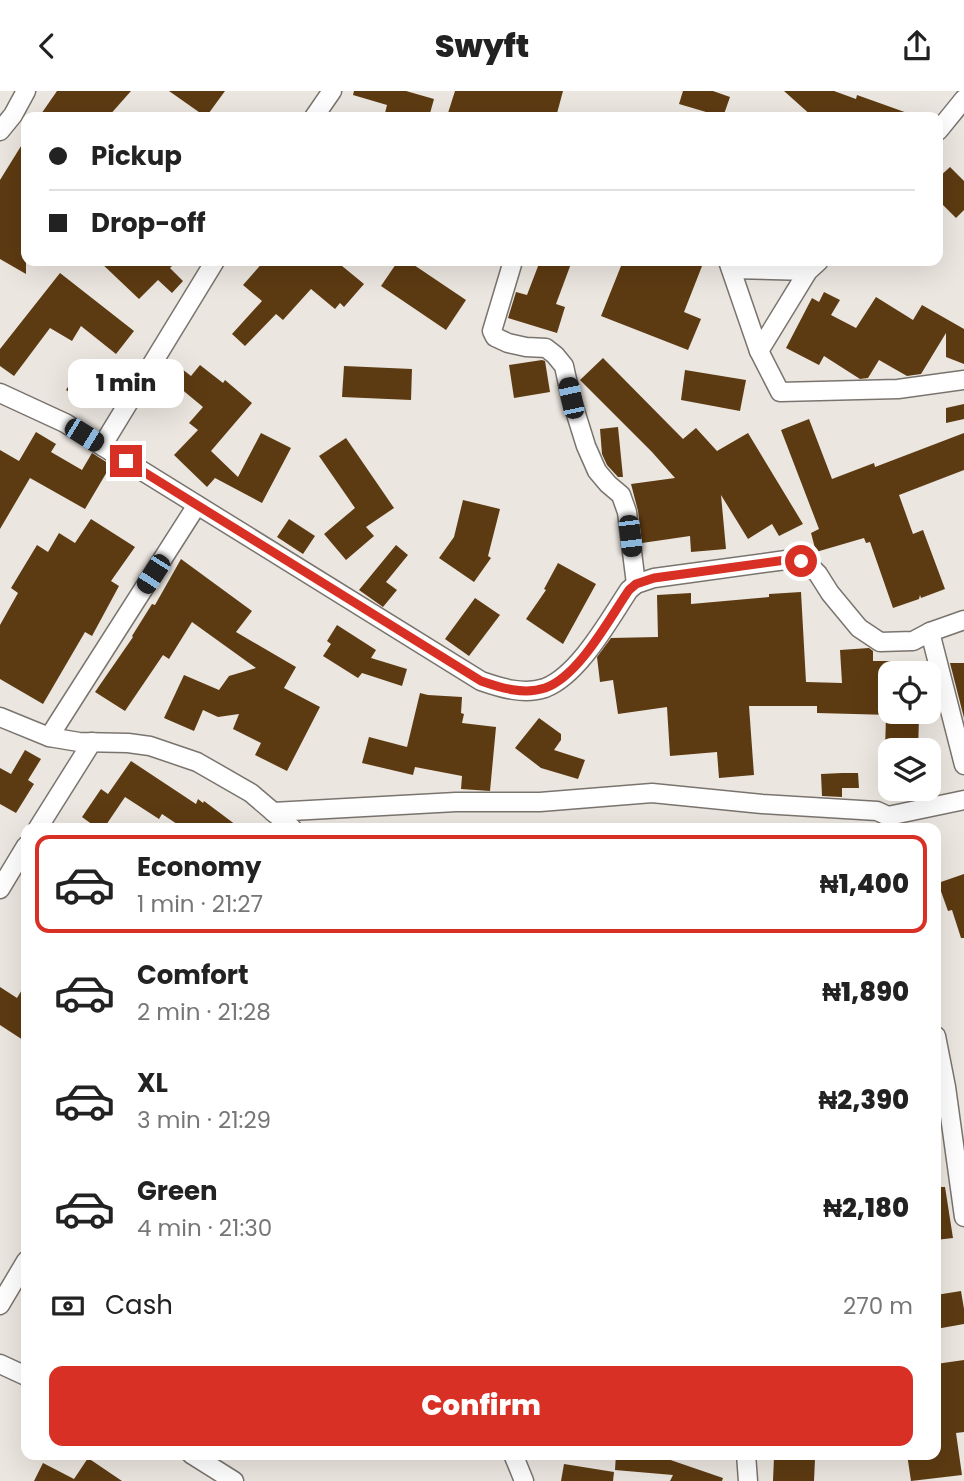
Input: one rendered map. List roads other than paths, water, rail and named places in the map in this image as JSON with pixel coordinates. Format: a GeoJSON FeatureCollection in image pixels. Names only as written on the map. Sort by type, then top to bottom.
{"type":"FeatureCollection","features":[{"type":"Feature","properties":{"kind":"street"},"geometry":{"type":"LineString","coordinates":[[0,131],[13,115],[26,91]]}},
{"type":"Feature","properties":{"kind":"street"},"geometry":{"type":"LineString","coordinates":[[317,112],[332,91]]}},
{"type":"Feature","properties":{"kind":"street"},"geometry":{"type":"LineString","coordinates":[[943,125],[964,99]]}},
{"type":"Feature","properties":{"kind":"street"},"geometry":{"type":"LineString","coordinates":[[102,446],[212,266]]}},
{"type":"Feature","properties":{"kind":"street"},"geometry":{"type":"LineString","coordinates":[[512,266],[492,331],[495,337],[508,343],[546,348],[564,366],[571,398],[597,471],[621,495],[627,512],[636,584]]}},
{"type":"Feature","properties":{"kind":"street"},"geometry":{"type":"LineString","coordinates":[[729,266],[759,351],[780,392],[898,389],[964,380]]}},
{"type":"Feature","properties":{"kind":"street"},"geometry":{"type":"LineString","coordinates":[[759,351],[814,266]]}},
{"type":"Feature","properties":{"kind":"street"},"geometry":{"type":"LineString","coordinates":[[0,393],[65,423],[481,681],[499,688],[517,691],[543,689],[563,678],[589,649],[629,590],[636,584],[654,578],[772,561],[801,561],[818,574],[859,628],[880,642],[913,641],[964,620]]}},
{"type":"Feature","properties":{"kind":"street"},"geometry":{"type":"LineString","coordinates":[[49,737],[197,505]]}},
{"type":"Feature","properties":{"kind":"street"},"geometry":{"type":"LineString","coordinates":[[930,632],[964,765]]}},
{"type":"Feature","properties":{"kind":"street"},"geometry":{"type":"LineString","coordinates":[[0,717],[49,737],[150,746],[197,762],[251,793],[286,823]]}},
{"type":"Feature","properties":{"kind":"street"},"geometry":{"type":"LineString","coordinates":[[41,823],[92,742]]}},
{"type":"Feature","properties":{"kind":"street"},"geometry":{"type":"LineString","coordinates":[[273,812],[456,801],[540,802],[652,793],[762,804],[877,811],[891,822],[964,800]]}},
{"type":"Feature","properties":{"kind":"street"},"geometry":{"type":"LineString","coordinates":[[0,889],[21,854]]}},
{"type":"Feature","properties":{"kind":"street"},"geometry":{"type":"LineString","coordinates":[[941,1077],[964,1217]]}},
{"type":"Feature","properties":{"kind":"street"},"geometry":{"type":"LineString","coordinates":[[0,1305],[21,1269]]}},
{"type":"Feature","properties":{"kind":"street"},"geometry":{"type":"LineString","coordinates":[[0,1364],[21,1374]]}},
{"type":"Feature","properties":{"kind":"street"},"geometry":{"type":"LineString","coordinates":[[202,1460],[234,1481]]}},
{"type":"Feature","properties":{"kind":"street"},"geometry":{"type":"LineString","coordinates":[[515,1460],[524,1481]]}},
{"type":"Feature","properties":{"kind":"street"},"geometry":{"type":"LineString","coordinates":[[746,1460],[748,1481]]}}]}
